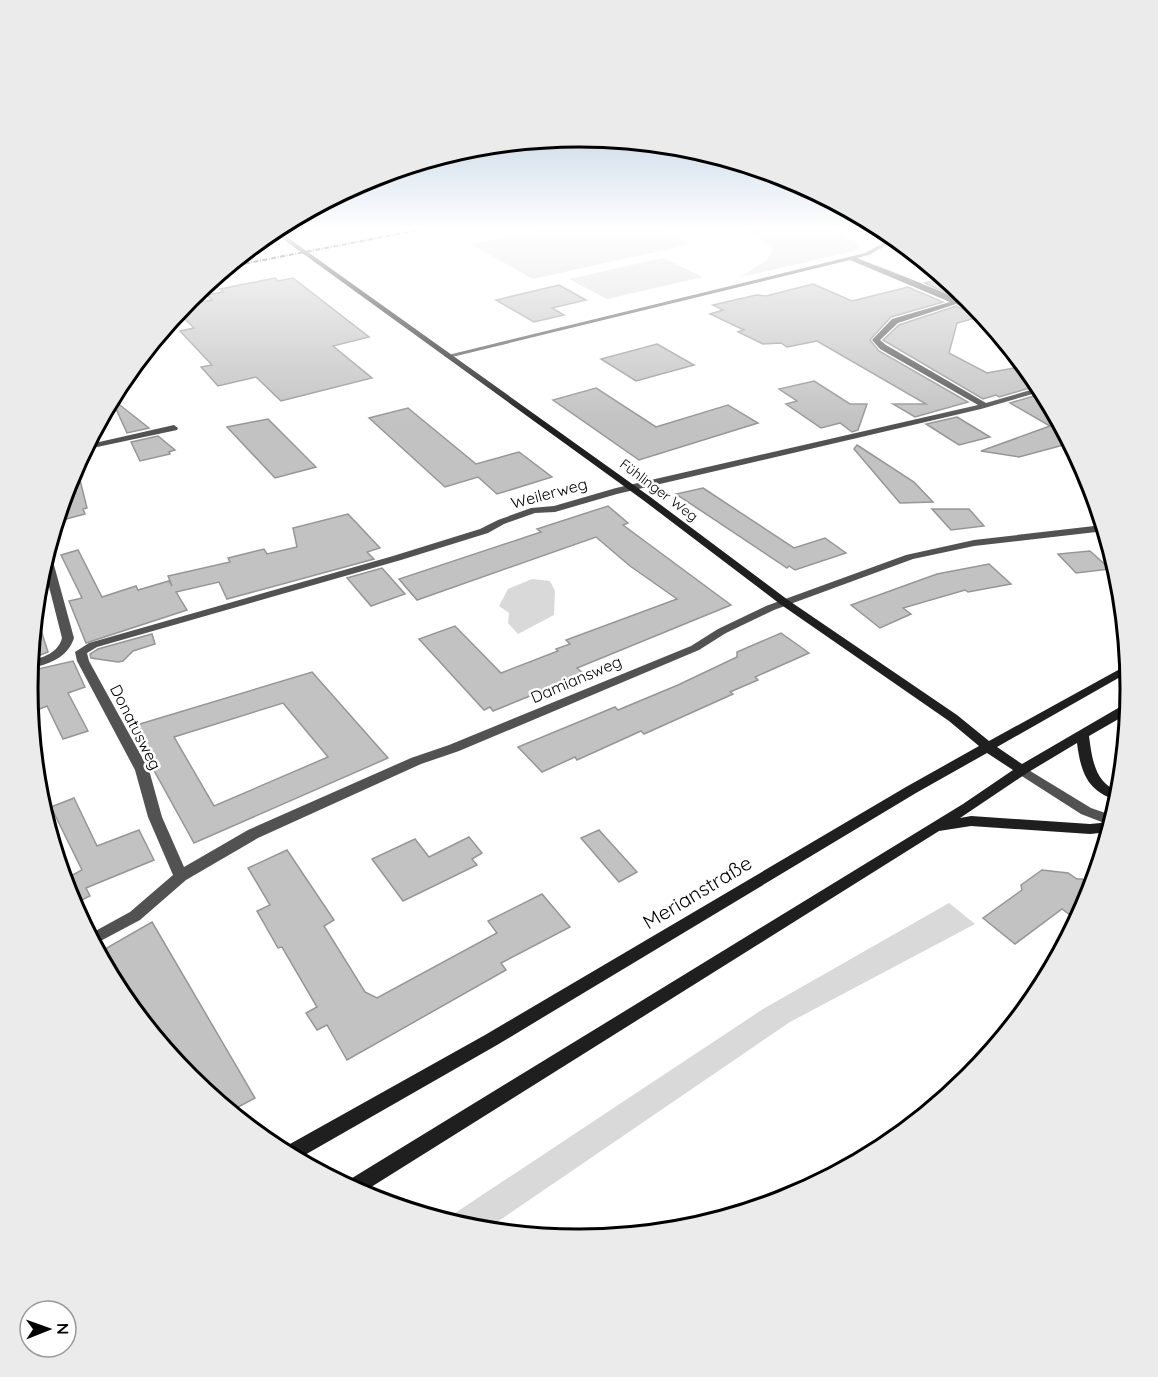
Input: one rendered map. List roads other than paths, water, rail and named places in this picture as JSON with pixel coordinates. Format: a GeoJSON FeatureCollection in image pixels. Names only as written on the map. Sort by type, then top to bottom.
{"type":"FeatureCollection","features":[{"type":"Feature","properties":{"kind":"street","name":"Fühlinger Weg"},"geometry":{"type":"LineString","coordinates":[[363,294],[632,488],[784,603],[953,718],[988,747],[1022,770]]}},
{"type":"Feature","properties":{"kind":"street"},"geometry":{"type":"LineString","coordinates":[[448,356],[701,294]]}},
{"type":"Feature","properties":{"kind":"street"},"geometry":{"type":"LineString","coordinates":[[938,294],[957,302]]}},
{"type":"Feature","properties":{"kind":"street"},"geometry":{"type":"LineString","coordinates":[[957,302],[895,321],[876,340],[883,347],[985,406]]}},
{"type":"Feature","properties":{"kind":"street","name":"Weilerweg"},"geometry":{"type":"LineString","coordinates":[[83,661],[81,652],[93,645],[397,558],[484,531],[534,510],[555,509],[632,488],[985,406],[1032,392]]}},
{"type":"Feature","properties":{"kind":"street"},"geometry":{"type":"LineString","coordinates":[[95,446],[174,428]]}},
{"type":"Feature","properties":{"kind":"street","name":"Damiansweg"},"geometry":{"type":"LineString","coordinates":[[98,936],[135,916],[181,876],[254,834],[416,761],[454,748],[695,648],[722,631],[784,603],[910,557],[943,548],[1096,529]]}},
{"type":"Feature","properties":{"kind":"street"},"geometry":{"type":"LineString","coordinates":[[39,662],[54,657],[67,644],[68,638],[51,572]]}},
{"type":"Feature","properties":{"kind":"street","name":"Donatusweg"},"geometry":{"type":"LineString","coordinates":[[83,661],[142,770],[155,817],[181,876]]}},
{"type":"Feature","properties":{"kind":"street","name":"Merianstraße"},"geometry":{"type":"LineString","coordinates":[[296,1150],[491,1040],[831,837],[1120,672]]}},
{"type":"Feature","properties":{"kind":"street"},"geometry":{"type":"LineString","coordinates":[[361,1184],[932,829],[1022,770],[1119,713]]}},
{"type":"Feature","properties":{"kind":"street"},"geometry":{"type":"LineString","coordinates":[[1082,734],[1085,760],[1097,786],[1110,795]]}},
{"type":"Feature","properties":{"kind":"street"},"geometry":{"type":"LineString","coordinates":[[1022,770],[1086,811],[1105,818]]}},
{"type":"Feature","properties":{"kind":"street"},"geometry":{"type":"LineString","coordinates":[[932,829],[972,821],[1090,829],[1102,828]]}}]}
